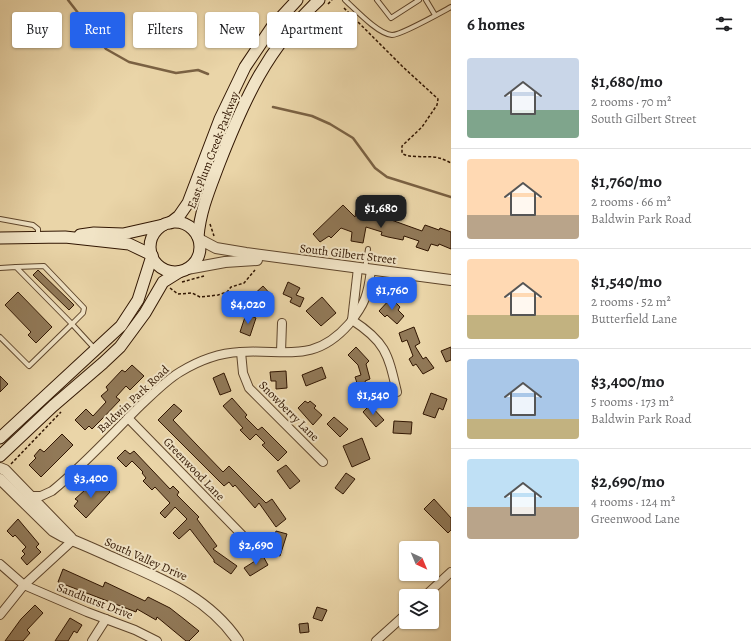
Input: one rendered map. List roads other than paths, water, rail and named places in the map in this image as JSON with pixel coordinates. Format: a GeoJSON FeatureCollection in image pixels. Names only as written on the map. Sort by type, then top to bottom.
{"type":"FeatureCollection","features":[{"type":"Feature","properties":{"kind":"main road","name":"East Plum Creek Parkway"},"geometry":{"type":"LineString","coordinates":[[168,223],[179,216],[188,203],[220,119],[244,67],[272,27],[297,0]]}},
{"type":"Feature","properties":{"kind":"main road","name":"East Plum Creek Parkway"},"geometry":{"type":"LineString","coordinates":[[199,238],[202,210],[234,125],[258,75],[285,37],[322,3]]}},
{"type":"Feature","properties":{"kind":"main road"},"geometry":{"type":"LineString","coordinates":[[0,456],[53,406],[120,347],[146,313],[163,282],[194,264],[199,256],[200,248],[199,238],[188,225],[179,222],[168,223],[123,234],[94,233],[65,237]]}},
{"type":"Feature","properties":{"kind":"main road"},"geometry":{"type":"LineString","coordinates":[[0,438],[97,350],[121,326],[131,313],[142,288],[152,255],[151,244],[153,236],[158,229],[168,223]]}},
{"type":"Feature","properties":{"kind":"main road"},"geometry":{"type":"LineString","coordinates":[[0,238],[38,236],[65,237],[129,244],[152,255],[163,268],[170,272],[183,270]]}},
{"type":"Feature","properties":{"kind":"main road"},"geometry":{"type":"LineString","coordinates":[[53,406],[60,391],[94,361],[97,350]]}},
{"type":"Feature","properties":{"kind":"street","name":"South Gilbert Street"},"geometry":{"type":"LineString","coordinates":[[199,238],[216,248],[289,260],[451,280]]}},
{"type":"Feature","properties":{"kind":"street","name":"South Gilbert Street"},"geometry":{"type":"LineString","coordinates":[[183,270],[232,261],[289,260]]}},
{"type":"Feature","properties":{"kind":"street"},"geometry":{"type":"LineString","coordinates":[[365,269],[352,320],[373,334],[380,342],[387,356],[398,392]]}},
{"type":"Feature","properties":{"kind":"street","name":"Baldwin Park Road"},"geometry":{"type":"LineString","coordinates":[[30,496],[36,497],[46,495],[61,484],[165,383],[190,366],[215,356],[241,352],[302,352],[316,349],[330,342],[340,334],[358,314],[366,300],[365,269]]}},
{"type":"Feature","properties":{"kind":"street"},"geometry":{"type":"LineString","coordinates":[[281,352],[282,323]]}},
{"type":"Feature","properties":{"kind":"street","name":"Snowberry Lane"},"geometry":{"type":"LineString","coordinates":[[241,352],[243,373],[249,388],[323,462]]}},
{"type":"Feature","properties":{"kind":"street","name":"Greenwood Lane"},"geometry":{"type":"LineString","coordinates":[[128,418],[243,536]]}},
{"type":"Feature","properties":{"kind":"street","name":"South Valley Drive"},"geometry":{"type":"LineString","coordinates":[[0,468],[5,470],[73,540]]}},
{"type":"Feature","properties":{"kind":"street","name":"South Valley Drive"},"geometry":{"type":"LineString","coordinates":[[0,479],[47,526],[62,536],[165,580],[191,594],[221,620],[238,641]]}},
{"type":"Feature","properties":{"kind":"street"},"geometry":{"type":"LineString","coordinates":[[0,615],[24,585],[73,540]]}},
{"type":"Feature","properties":{"kind":"street","name":"Sandhurst Drive"},"geometry":{"type":"LineString","coordinates":[[0,564],[24,585],[135,630],[157,641]]}},
{"type":"Feature","properties":{"kind":"street"},"geometry":{"type":"LineString","coordinates":[[433,589],[451,572]]}},
{"type":"Feature","properties":{"kind":"street"},"geometry":{"type":"LineString","coordinates":[[92,641],[106,619]]}},
{"type":"Feature","properties":{"kind":"street"},"geometry":{"type":"LineString","coordinates":[[376,641],[399,620]]}},
{"type":"Feature","properties":{"kind":"lane"},"geometry":{"type":"LineString","coordinates":[[345,0],[373,26],[392,35],[402,32],[451,8]]}},
{"type":"Feature","properties":{"kind":"lane"},"geometry":{"type":"LineString","coordinates":[[377,0],[391,18],[419,0]]}},
{"type":"Feature","properties":{"kind":"lane"},"geometry":{"type":"LineString","coordinates":[[426,0],[435,15]]}},
{"type":"Feature","properties":{"kind":"lane"},"geometry":{"type":"LineString","coordinates":[[0,219],[33,225],[38,229],[38,236]]}},
{"type":"Feature","properties":{"kind":"lane"},"geometry":{"type":"LineString","coordinates":[[365,269],[368,249]]}},
{"type":"Feature","properties":{"kind":"lane"},"geometry":{"type":"LineString","coordinates":[[0,268],[44,266],[84,308],[83,313],[30,366],[0,337]]}},
{"type":"Feature","properties":{"kind":"lane"},"geometry":{"type":"LineString","coordinates":[[16,267],[97,350]]}},
{"type":"Feature","properties":{"kind":"waterway"},"geometry":{"type":"LineString","coordinates":[[68,0],[106,49],[129,62],[176,73],[198,70],[208,74]]}},
{"type":"Feature","properties":{"kind":"waterway"},"geometry":{"type":"LineString","coordinates":[[273,107],[312,116],[330,124],[353,138],[375,168],[387,177],[451,197]]}}]}
